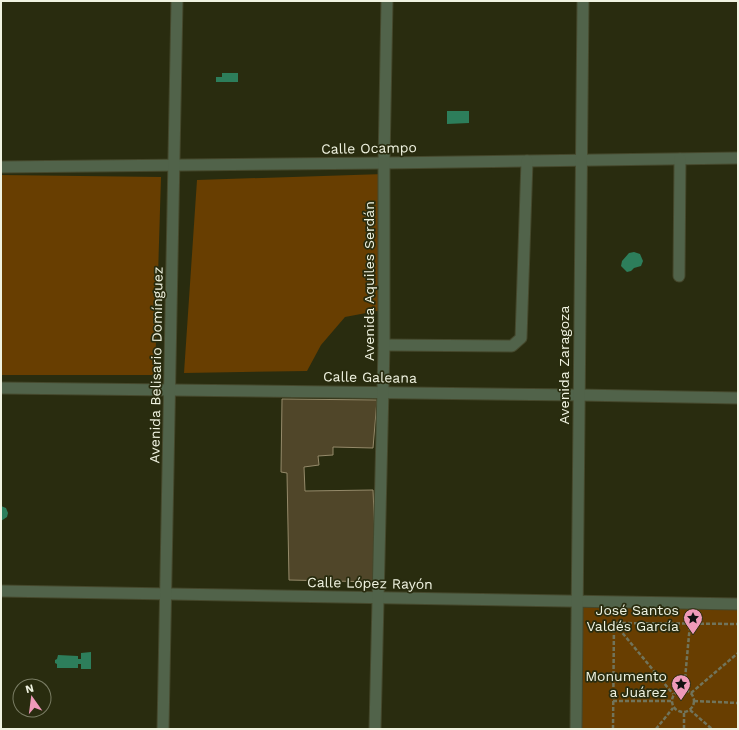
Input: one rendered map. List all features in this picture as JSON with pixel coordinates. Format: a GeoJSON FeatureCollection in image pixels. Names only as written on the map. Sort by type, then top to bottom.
{"type":"FeatureCollection","features":[{"type":"Feature","properties":{"kind":"street","name":"Avenida Belisario Domínguez"},"geometry":{"type":"LineString","coordinates":[[163,729],[177,1]]}},
{"type":"Feature","properties":{"kind":"street","name":"Avenida Aquiles Serdán"},"geometry":{"type":"LineString","coordinates":[[375,729],[384,345],[384,163],[387,1]]}},
{"type":"Feature","properties":{"kind":"street","name":"Avenida Zaragoza"},"geometry":{"type":"LineString","coordinates":[[576,729],[583,1]]}},
{"type":"Feature","properties":{"kind":"street","name":"Calle Ocampo"},"geometry":{"type":"LineString","coordinates":[[1,167],[738,158]]}},
{"type":"Feature","properties":{"kind":"street"},"geometry":{"type":"LineString","coordinates":[[679,276],[680,159]]}},
{"type":"Feature","properties":{"kind":"street"},"geometry":{"type":"LineString","coordinates":[[384,345],[512,346],[521,338],[527,161]]}},
{"type":"Feature","properties":{"kind":"street","name":"Calle Galeana"},"geometry":{"type":"LineString","coordinates":[[1,388],[738,398]]}},
{"type":"Feature","properties":{"kind":"street","name":"Calle López Rayón"},"geometry":{"type":"LineString","coordinates":[[1,592],[738,604]]}},
{"type":"Feature","properties":{"kind":"path"},"geometry":{"type":"LineString","coordinates":[[614,623],[738,624]]}},
{"type":"Feature","properties":{"kind":"path"},"geometry":{"type":"LineString","coordinates":[[614,623],[673,694]]}},
{"type":"Feature","properties":{"kind":"path"},"geometry":{"type":"LineString","coordinates":[[613,729],[614,623]]}},
{"type":"Feature","properties":{"kind":"path"},"geometry":{"type":"LineString","coordinates":[[684,690],[690,624]]}},
{"type":"Feature","properties":{"kind":"path"},"geometry":{"type":"LineString","coordinates":[[691,693],[738,653]]}},
{"type":"Feature","properties":{"kind":"path"},"geometry":{"type":"LineString","coordinates":[[680,690],[684,690],[691,693],[694,701],[690,710],[680,712],[673,708],[671,701],[673,694],[680,690]]}},
{"type":"Feature","properties":{"kind":"path"},"geometry":{"type":"LineString","coordinates":[[613,701],[671,701]]}},
{"type":"Feature","properties":{"kind":"path"},"geometry":{"type":"LineString","coordinates":[[694,701],[738,703]]}},
{"type":"Feature","properties":{"kind":"path"},"geometry":{"type":"LineString","coordinates":[[656,729],[673,708]]}},
{"type":"Feature","properties":{"kind":"path"},"geometry":{"type":"LineString","coordinates":[[690,710],[712,729]]}},
{"type":"Feature","properties":{"kind":"path"},"geometry":{"type":"LineString","coordinates":[[684,712],[684,729]]}},
{"type":"Feature","properties":{"kind":"shaded area"},"geometry":{"type":"Polygon","coordinates":[[[222,73],[238,73],[238,82],[216,82],[216,77],[222,77],[222,73]]]}},
{"type":"Feature","properties":{"kind":"shaded area"},"geometry":{"type":"Polygon","coordinates":[[[447,111],[469,111],[469,123],[447,124],[447,111]]]}},
{"type":"Feature","properties":{"kind":"shaded area"},"geometry":{"type":"Polygon","coordinates":[[[384,174],[382,310],[345,317],[321,345],[307,371],[184,373],[197,180],[384,174]]]}},
{"type":"Feature","properties":{"kind":"shaded area"},"geometry":{"type":"Polygon","coordinates":[[[1,175],[161,177],[155,375],[1,375],[1,175]]]}},
{"type":"Feature","properties":{"kind":"shaded area"},"geometry":{"type":"Polygon","coordinates":[[[634,252],[640,254],[643,261],[641,266],[627,272],[621,266],[622,261],[629,253],[634,252]]]}},
{"type":"Feature","properties":{"kind":"shaded area"},"geometry":{"type":"Polygon","coordinates":[[[1,506],[6,508],[8,513],[7,517],[1,521],[1,506]]]}},
{"type":"Feature","properties":{"kind":"shaded area"},"geometry":{"type":"Polygon","coordinates":[[[579,600],[738,603],[738,729],[578,729],[579,600]]]}},
{"type":"Feature","properties":{"kind":"shaded area"},"geometry":{"type":"Polygon","coordinates":[[[91,652],[91,669],[81,669],[81,664],[78,664],[78,668],[57,668],[57,664],[55,663],[58,655],[78,656],[78,659],[81,659],[81,653],[91,652]]]}},
{"type":"Feature","properties":{"kind":"building"},"geometry":{"type":"Polygon","coordinates":[[[282,399],[377,400],[373,448],[333,447],[333,455],[318,456],[319,465],[304,467],[305,491],[373,490],[377,582],[289,580],[287,473],[281,472],[282,399]]]}},
{"type":"Feature","properties":{"kind":"place","name":"José Santos Valdés García"},"geometry":{"type":"Point","coordinates":[693,635]}},
{"type":"Feature","properties":{"kind":"place","name":"Monumento a Juárez"},"geometry":{"type":"Point","coordinates":[681,701]}}]}
